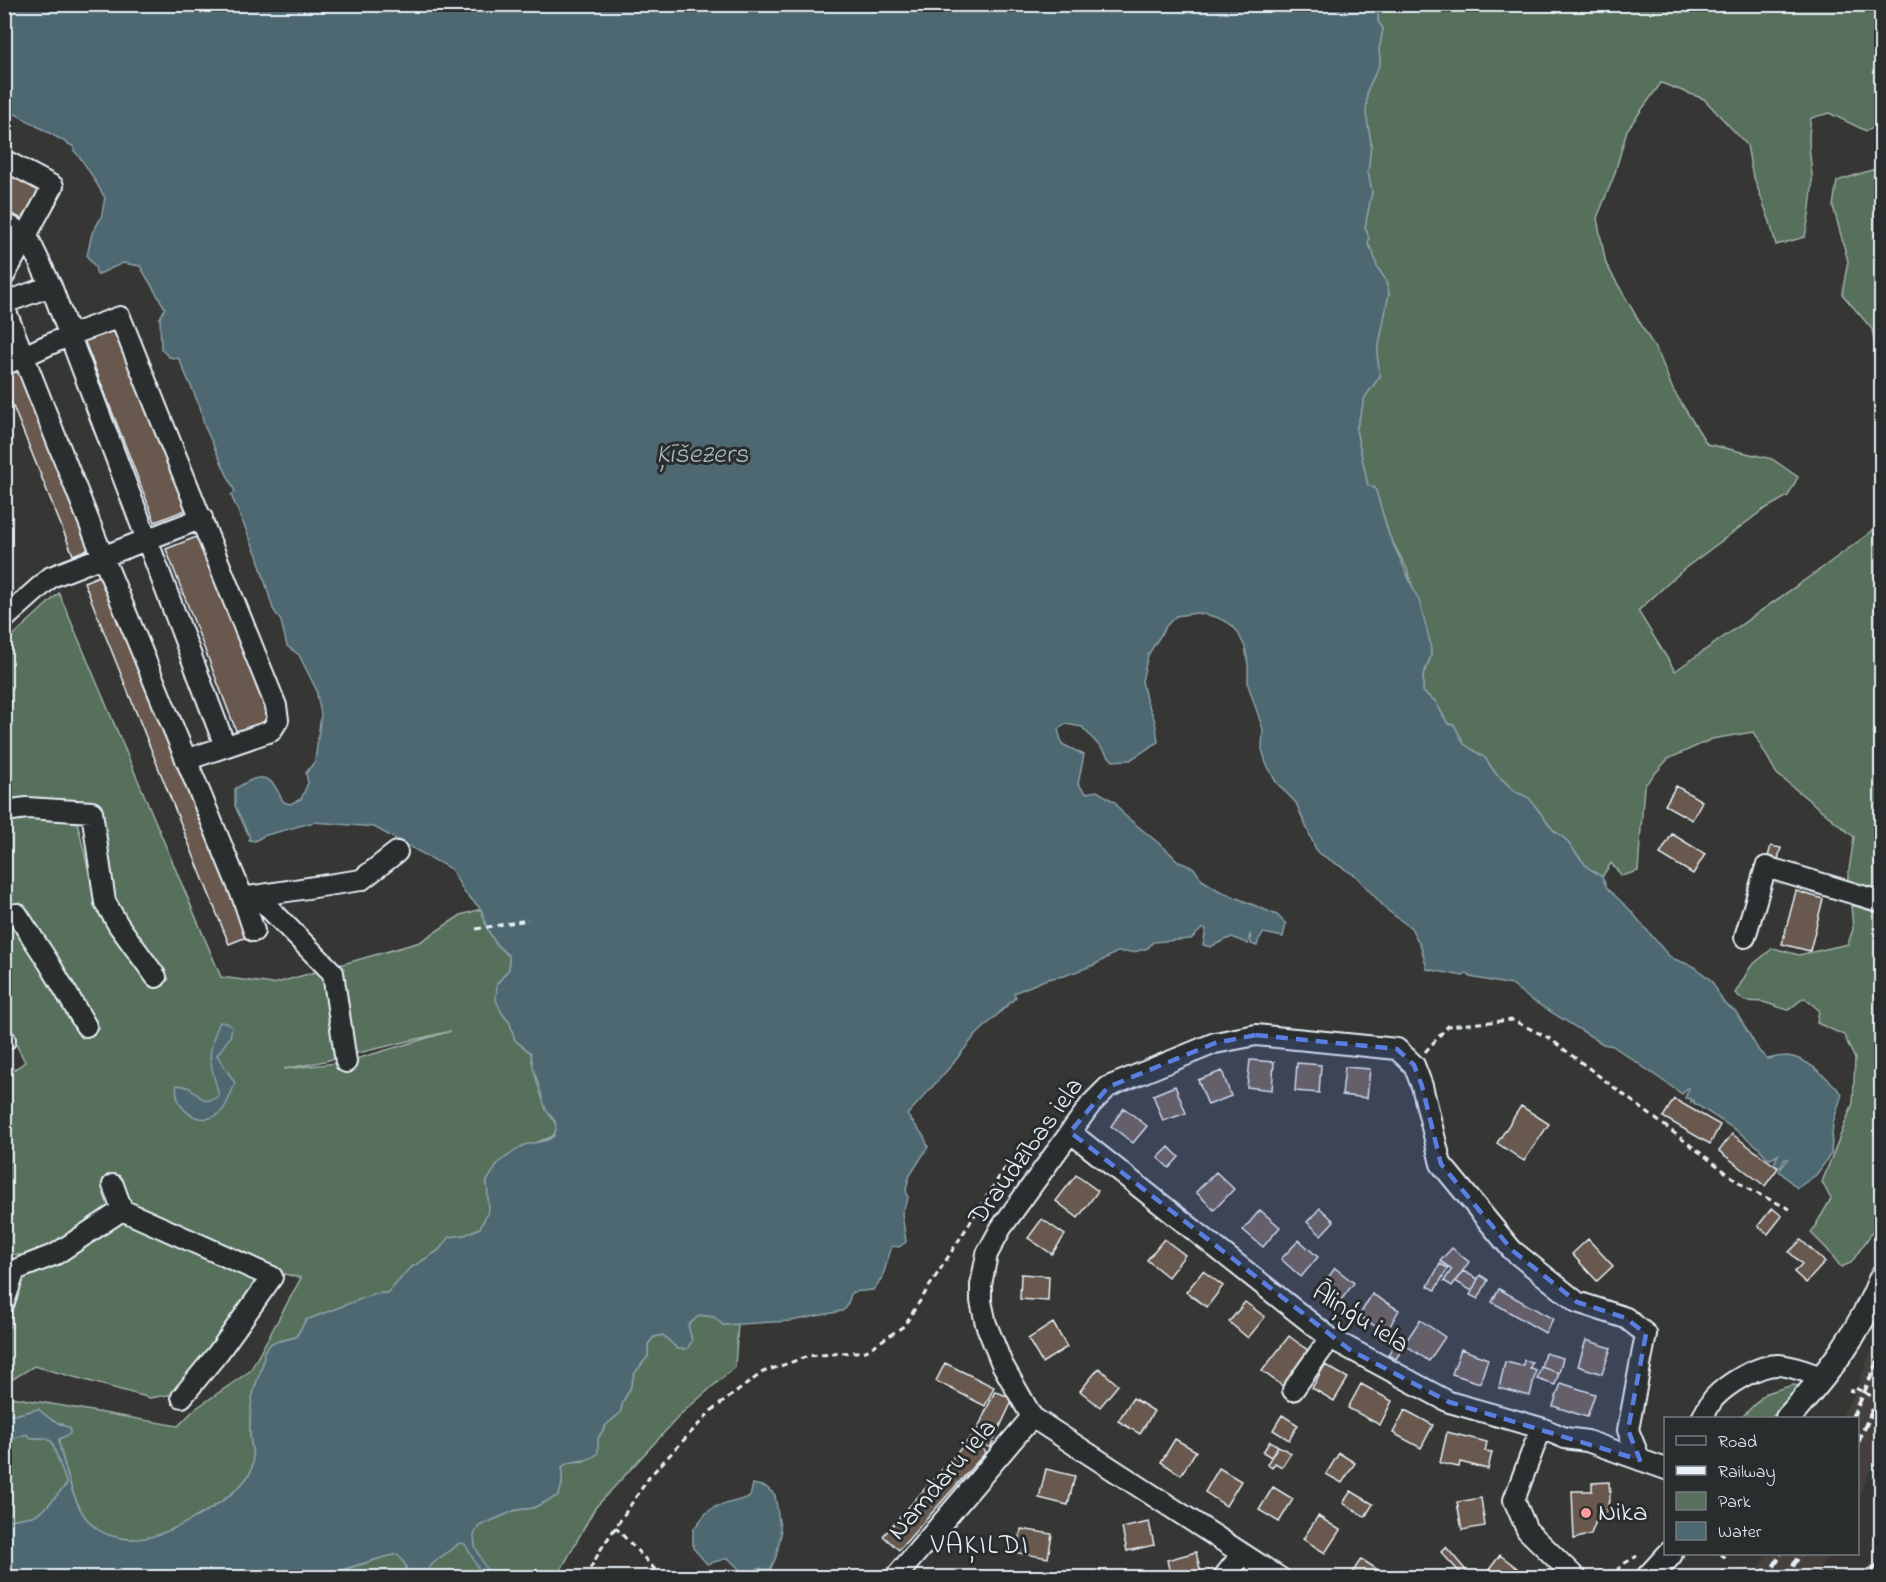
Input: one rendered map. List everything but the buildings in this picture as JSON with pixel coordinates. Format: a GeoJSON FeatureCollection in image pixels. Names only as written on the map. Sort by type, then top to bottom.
{"type":"FeatureCollection","features":[{"type":"Feature","properties":{"kind":"main road"},"geometry":{"type":"LineString","coordinates":[[1790,1417],[1824,1378],[1852,1338],[1874,1296],[1881,1277]]}},
{"type":"Feature","properties":{"kind":"main road"},"geometry":{"type":"LineString","coordinates":[[1648,1578],[1672,1564]]}},
{"type":"Feature","properties":{"kind":"street"},"geometry":{"type":"LineString","coordinates":[[4,160],[53,186],[4,276]]}},
{"type":"Feature","properties":{"kind":"street"},"geometry":{"type":"LineString","coordinates":[[4,223],[27,236],[51,286],[225,746]]}},
{"type":"Feature","properties":{"kind":"street"},"geometry":{"type":"LineString","coordinates":[[51,286],[4,305],[186,760],[250,897],[254,931]]}},
{"type":"Feature","properties":{"kind":"street"},"geometry":{"type":"LineString","coordinates":[[4,365],[120,317],[276,706],[278,720],[271,731],[186,760]]}},
{"type":"Feature","properties":{"kind":"street"},"geometry":{"type":"LineString","coordinates":[[4,619],[51,577],[202,518]]}},
{"type":"Feature","properties":{"kind":"street"},"geometry":{"type":"LineString","coordinates":[[4,811],[27,808],[92,812],[105,902],[118,926],[156,977]]}},
{"type":"Feature","properties":{"kind":"street"},"geometry":{"type":"LineString","coordinates":[[250,897],[361,880],[397,852]]}},
{"type":"Feature","properties":{"kind":"street"},"geometry":{"type":"LineString","coordinates":[[1745,937],[1766,867],[1881,902]]}},
{"type":"Feature","properties":{"kind":"street"},"geometry":{"type":"LineString","coordinates":[[250,897],[333,973],[346,1062]]}},
{"type":"Feature","properties":{"kind":"street"},"geometry":{"type":"LineString","coordinates":[[4,916],[16,914],[50,963],[87,1026]]}},
{"type":"Feature","properties":{"kind":"street","name":"Draudzības iela"},"geometry":{"type":"LineString","coordinates":[[1280,1578],[1032,1417],[998,1354],[986,1324],[981,1301],[981,1285],[987,1254],[1000,1228],[1091,1104],[1108,1087],[1215,1042],[1256,1035],[1397,1049],[1414,1065]]}},
{"type":"Feature","properties":{"kind":"street"},"geometry":{"type":"LineString","coordinates":[[1414,1065],[1422,1086],[1441,1164],[1512,1250],[1577,1302],[1626,1318],[1646,1334],[1628,1430],[1640,1460]]}},
{"type":"Feature","properties":{"kind":"street","name":"Āliņģu iela"},"geometry":{"type":"LineString","coordinates":[[1067,1137],[1330,1338],[1449,1402],[1541,1428],[1565,1438],[1587,1441],[1664,1469]]}},
{"type":"Feature","properties":{"kind":"street"},"geometry":{"type":"LineString","coordinates":[[113,1185],[122,1210],[272,1277],[218,1353],[182,1397]]}},
{"type":"Feature","properties":{"kind":"street"},"geometry":{"type":"LineString","coordinates":[[4,1302],[15,1270],[56,1254],[122,1210]]}},
{"type":"Feature","properties":{"kind":"street"},"geometry":{"type":"LineString","coordinates":[[1293,1390],[1330,1338]]}},
{"type":"Feature","properties":{"kind":"street"},"geometry":{"type":"LineString","coordinates":[[1703,1417],[1712,1400],[1730,1383],[1757,1371],[1776,1365],[1791,1367],[1824,1378]]}},
{"type":"Feature","properties":{"kind":"street","name":"Namdaru iela"},"geometry":{"type":"LineString","coordinates":[[895,1578],[1032,1417]]}},
{"type":"Feature","properties":{"kind":"street"},"geometry":{"type":"LineString","coordinates":[[1541,1428],[1514,1500],[1527,1530],[1576,1578]]}},
{"type":"Feature","properties":{"kind":"street"},"geometry":{"type":"LineString","coordinates":[[1223,1578],[1242,1554]]}},
{"type":"Feature","properties":{"kind":"path"},"geometry":{"type":"LineString","coordinates":[[476,929],[528,920]]}},
{"type":"Feature","properties":{"kind":"path"},"geometry":{"type":"LineString","coordinates":[[1414,1065],[1448,1026],[1512,1020],[1549,1038],[1748,1189],[1794,1211]]}},
{"type":"Feature","properties":{"kind":"path"},"geometry":{"type":"LineString","coordinates":[[585,1578],[615,1527],[650,1476],[711,1411],[763,1372],[809,1356],[866,1351],[904,1326],[1003,1172],[1021,1152],[1041,1141],[1067,1137]]}},
{"type":"Feature","properties":{"kind":"path"},"geometry":{"type":"LineString","coordinates":[[1849,1390],[1852,1391],[1853,1387],[1881,1401]]}},
{"type":"Feature","properties":{"kind":"path"},"geometry":{"type":"LineString","coordinates":[[615,1527],[663,1578]]}},
{"type":"Feature","properties":{"kind":"path"},"geometry":{"type":"LineString","coordinates":[[1609,1578],[1625,1563],[1644,1552]]}},
{"type":"Feature","properties":{"kind":"path"},"geometry":{"type":"LineString","coordinates":[[1723,1555],[1728,1560]]}},
{"type":"Feature","properties":{"kind":"path"},"geometry":{"type":"LineString","coordinates":[[1672,1564],[1687,1577]]}},
{"type":"Feature","properties":{"kind":"path"},"geometry":{"type":"LineString","coordinates":[[1763,1570],[1879,1577]]}},
{"type":"Feature","properties":{"kind":"path"},"geometry":{"type":"LineString","coordinates":[[1702,1578],[1724,1571]]}},
{"type":"Feature","properties":{"kind":"path"},"geometry":{"type":"LineString","coordinates":[[1777,1578],[1781,1571]]}},
{"type":"Feature","properties":{"kind":"highlighted area"},"geometry":{"type":"Polygon","coordinates":[[[1256,1035],[1397,1049],[1414,1065],[1422,1086],[1441,1164],[1512,1250],[1577,1302],[1626,1318],[1646,1334],[1628,1430],[1640,1460],[1449,1402],[1350,1350],[1070,1132],[1108,1087],[1215,1043],[1256,1035]]]}},
{"type":"Feature","properties":{"kind":"shaded area"},"geometry":{"type":"Polygon","coordinates":[[[1881,1326],[1881,1446],[1859,1497],[1859,1417],[1842,1417],[1854,1394],[1881,1326]]]}},
{"type":"Feature","properties":{"kind":"shaded area"},"geometry":{"type":"Polygon","coordinates":[[[1767,1555],[1827,1555],[1814,1577],[1752,1577],[1767,1555]]]}},
{"type":"Feature","properties":{"kind":"shaded area"},"geometry":{"type":"Polygon","coordinates":[[[1881,1556],[1881,1572],[1875,1577],[1854,1577],[1881,1556]]]}},
{"type":"Feature","properties":{"kind":"green space"},"geometry":{"type":"Polygon","coordinates":[[[1378,5],[1875,5],[1881,33],[1881,110],[1874,128],[1866,131],[1829,113],[1811,118],[1809,140],[1812,191],[1805,237],[1776,245],[1752,172],[1747,145],[1704,99],[1661,83],[1627,130],[1614,176],[1597,218],[1606,264],[1660,357],[1673,390],[1707,444],[1772,459],[1798,477],[1788,496],[1763,510],[1684,569],[1638,611],[1675,671],[1822,568],[1871,532],[1881,520],[1881,893],[1847,883],[1854,837],[1777,774],[1753,732],[1712,739],[1668,759],[1644,786],[1638,871],[1622,876],[1611,863],[1602,877],[1587,867],[1565,839],[1553,830],[1529,798],[1516,792],[1496,774],[1485,758],[1464,744],[1454,725],[1448,724],[1435,701],[1423,692],[1423,675],[1431,656],[1430,642],[1407,569],[1389,535],[1375,488],[1368,487],[1356,430],[1365,397],[1380,376],[1377,355],[1389,293],[1385,279],[1377,267],[1368,244],[1365,227],[1372,191],[1368,173],[1371,143],[1366,114],[1367,91],[1380,63],[1379,49],[1383,29],[1378,21],[1378,5]]]}},
{"type":"Feature","properties":{"kind":"green space"},"geometry":{"type":"Polygon","coordinates":[[[1881,164],[1881,359],[1876,351],[1872,329],[1842,294],[1848,261],[1833,206],[1837,181],[1878,168],[1881,164]]]}},
{"type":"Feature","properties":{"kind":"green space"},"geometry":{"type":"Polygon","coordinates":[[[59,593],[221,977],[273,984],[420,942],[461,915],[481,909],[487,928],[496,944],[509,956],[509,969],[497,984],[502,1013],[510,1023],[515,1040],[531,1053],[541,1095],[556,1125],[551,1137],[529,1147],[487,1181],[489,1210],[480,1228],[465,1235],[450,1237],[438,1251],[409,1269],[387,1293],[374,1294],[306,1320],[296,1337],[272,1343],[265,1351],[253,1394],[250,1431],[253,1465],[249,1475],[229,1496],[198,1516],[149,1537],[132,1539],[116,1537],[105,1534],[89,1522],[77,1502],[65,1466],[59,1443],[59,1439],[65,1435],[63,1424],[53,1421],[38,1409],[15,1415],[5,1413],[5,1396],[178,1426],[195,1409],[250,1371],[301,1278],[276,1272],[112,1209],[34,1256],[8,1254],[5,1272],[5,1140],[12,1130],[5,1126],[5,1076],[25,1062],[5,1022],[5,925],[12,923],[82,1038],[100,1028],[25,906],[5,907],[5,821],[29,817],[77,821],[97,907],[156,988],[169,979],[112,898],[99,805],[27,801],[5,804],[5,643],[59,593]],[[451,1031],[284,1069],[346,1062],[451,1031]]]}},
{"type":"Feature","properties":{"kind":"green space"},"geometry":{"type":"Polygon","coordinates":[[[1851,905],[1881,914],[1881,1220],[1851,1263],[1841,1267],[1811,1233],[1831,1199],[1822,1182],[1853,1103],[1855,1059],[1844,1035],[1817,1023],[1819,1010],[1804,998],[1788,1010],[1763,1002],[1745,1001],[1735,993],[1751,966],[1773,948],[1799,955],[1848,944],[1853,929],[1851,905]]]}},
{"type":"Feature","properties":{"kind":"green space"},"geometry":{"type":"Polygon","coordinates":[[[124,1216],[261,1276],[210,1349],[174,1394],[150,1398],[34,1366],[5,1384],[5,1325],[11,1327],[11,1303],[20,1273],[124,1216]]]}},
{"type":"Feature","properties":{"kind":"green space"},"geometry":{"type":"Polygon","coordinates":[[[700,1315],[714,1317],[723,1325],[738,1324],[735,1367],[682,1413],[595,1508],[557,1577],[424,1578],[427,1569],[442,1554],[450,1551],[479,1526],[516,1510],[533,1508],[559,1495],[562,1484],[562,1467],[568,1462],[584,1461],[606,1425],[620,1413],[634,1374],[648,1356],[648,1344],[654,1337],[663,1335],[678,1349],[692,1341],[688,1325],[700,1315]]]}},
{"type":"Feature","properties":{"kind":"green space"},"geometry":{"type":"Polygon","coordinates":[[[1793,1385],[1802,1386],[1772,1417],[1742,1417],[1766,1393],[1793,1385]]]}},
{"type":"Feature","properties":{"kind":"green space"},"geometry":{"type":"Polygon","coordinates":[[[26,1434],[31,1438],[46,1438],[52,1442],[67,1484],[44,1510],[33,1516],[5,1521],[4,1442],[26,1434]]]}},
{"type":"Feature","properties":{"kind":"green space"},"geometry":{"type":"Polygon","coordinates":[[[398,1554],[406,1566],[407,1577],[316,1578],[377,1559],[398,1554]]]}},
{"type":"Feature","properties":{"kind":"water","name":"Ķīšezers"},"geometry":{"type":"Polygon","coordinates":[[[5,4],[1378,5],[1378,21],[1383,29],[1379,49],[1380,63],[1367,91],[1366,114],[1371,143],[1368,173],[1372,191],[1365,227],[1369,238],[1368,245],[1385,279],[1389,293],[1377,355],[1380,376],[1365,397],[1356,430],[1368,486],[1375,488],[1389,535],[1420,603],[1430,642],[1431,656],[1423,675],[1423,692],[1435,701],[1448,724],[1454,725],[1464,744],[1485,758],[1496,774],[1516,792],[1529,798],[1553,830],[1565,839],[1587,867],[1602,877],[1607,888],[1630,910],[1668,955],[1693,966],[1711,980],[1724,1003],[1736,1012],[1759,1051],[1767,1059],[1787,1056],[1803,1061],[1824,1076],[1842,1094],[1833,1123],[1831,1154],[1816,1175],[1797,1188],[1779,1171],[1788,1159],[1777,1167],[1774,1163],[1778,1155],[1771,1159],[1768,1158],[1757,1146],[1733,1128],[1694,1103],[1694,1100],[1691,1102],[1691,1099],[1685,1098],[1689,1088],[1682,1094],[1613,1046],[1603,1044],[1530,999],[1512,985],[1470,977],[1467,973],[1463,976],[1427,969],[1421,947],[1411,928],[1387,910],[1356,876],[1317,852],[1296,803],[1276,782],[1262,749],[1263,729],[1248,685],[1245,647],[1237,631],[1229,623],[1216,617],[1197,613],[1176,616],[1167,625],[1148,655],[1142,681],[1155,721],[1158,742],[1130,760],[1113,761],[1082,727],[1066,724],[1058,729],[1062,744],[1084,755],[1078,784],[1086,793],[1097,791],[1115,802],[1123,814],[1179,862],[1194,868],[1202,880],[1218,890],[1277,915],[1286,924],[1283,937],[1264,933],[1257,946],[1251,944],[1250,934],[1248,944],[1232,937],[1210,947],[1203,945],[1206,929],[1203,928],[1191,939],[1153,942],[1148,948],[1134,952],[1117,952],[1094,965],[1064,976],[1047,979],[1014,993],[1016,997],[974,1037],[907,1115],[924,1136],[928,1147],[909,1177],[906,1190],[908,1198],[902,1213],[906,1242],[899,1247],[892,1246],[882,1278],[873,1290],[852,1292],[846,1308],[842,1311],[791,1321],[723,1325],[714,1317],[700,1315],[688,1325],[692,1341],[687,1349],[678,1349],[663,1335],[654,1337],[648,1344],[648,1356],[634,1374],[620,1413],[606,1425],[598,1438],[598,1453],[589,1459],[571,1462],[562,1467],[562,1484],[559,1495],[533,1508],[516,1510],[479,1526],[474,1535],[475,1546],[490,1577],[483,1577],[465,1544],[459,1543],[435,1562],[424,1577],[407,1577],[406,1566],[398,1554],[316,1577],[5,1577],[5,1521],[33,1516],[44,1510],[67,1484],[52,1442],[46,1438],[31,1438],[26,1434],[5,1442],[5,1413],[15,1415],[38,1409],[53,1421],[70,1428],[70,1434],[59,1439],[68,1478],[82,1513],[97,1529],[116,1537],[136,1539],[149,1537],[181,1525],[229,1496],[249,1475],[253,1465],[250,1431],[251,1404],[262,1367],[264,1351],[272,1343],[296,1337],[306,1320],[374,1294],[388,1293],[409,1269],[438,1251],[450,1237],[465,1235],[480,1228],[489,1210],[487,1181],[499,1162],[524,1145],[548,1140],[554,1136],[556,1129],[555,1121],[546,1110],[531,1053],[515,1040],[510,1023],[496,1000],[497,984],[509,969],[509,956],[496,944],[487,928],[481,909],[464,892],[451,869],[374,827],[314,822],[263,836],[255,841],[249,840],[235,806],[235,789],[254,779],[265,778],[274,785],[284,802],[290,804],[301,799],[308,783],[306,773],[315,761],[321,714],[316,689],[299,655],[287,646],[281,621],[273,609],[257,555],[231,495],[235,492],[204,425],[200,407],[179,359],[169,357],[161,349],[160,318],[165,308],[140,266],[123,263],[97,275],[95,267],[87,256],[92,233],[101,218],[105,198],[74,151],[74,147],[5,108],[5,4]]]}},
{"type":"Feature","properties":{"kind":"water"},"geometry":{"type":"Polygon","coordinates":[[[220,1022],[232,1027],[230,1037],[217,1055],[235,1083],[223,1110],[204,1119],[189,1114],[183,1108],[179,1101],[177,1085],[189,1088],[207,1100],[219,1096],[210,1059],[212,1043],[220,1022]]]}},
{"type":"Feature","properties":{"kind":"water"},"geometry":{"type":"Polygon","coordinates":[[[753,1484],[766,1487],[775,1495],[781,1534],[776,1557],[770,1570],[758,1569],[747,1577],[728,1558],[707,1564],[693,1548],[693,1530],[706,1513],[715,1507],[750,1497],[753,1484]]]}},
{"type":"Feature","properties":{"kind":"railway"},"geometry":{"type":"LineString","coordinates":[[1852,1417],[1882,1352]]}},
{"type":"Feature","properties":{"kind":"railway"},"geometry":{"type":"LineString","coordinates":[[1859,1440],[1882,1390]]}},
{"type":"Feature","properties":{"kind":"railway"},"geometry":{"type":"LineString","coordinates":[[1767,1578],[1780,1555]]}},
{"type":"Feature","properties":{"kind":"railway"},"geometry":{"type":"LineString","coordinates":[[1786,1578],[1799,1555]]}},
{"type":"Feature","properties":{"kind":"railway"},"geometry":{"type":"LineString","coordinates":[[1861,1578],[1882,1562]]}},
{"type":"Feature","properties":{"kind":"place","name":"Nika"},"geometry":{"type":"Point","coordinates":[1586,1513]}},
{"type":"Feature","properties":{"kind":"district","name":"VAĶILDI"},"geometry":{"type":"Point","coordinates":[980,1546]}}]}
